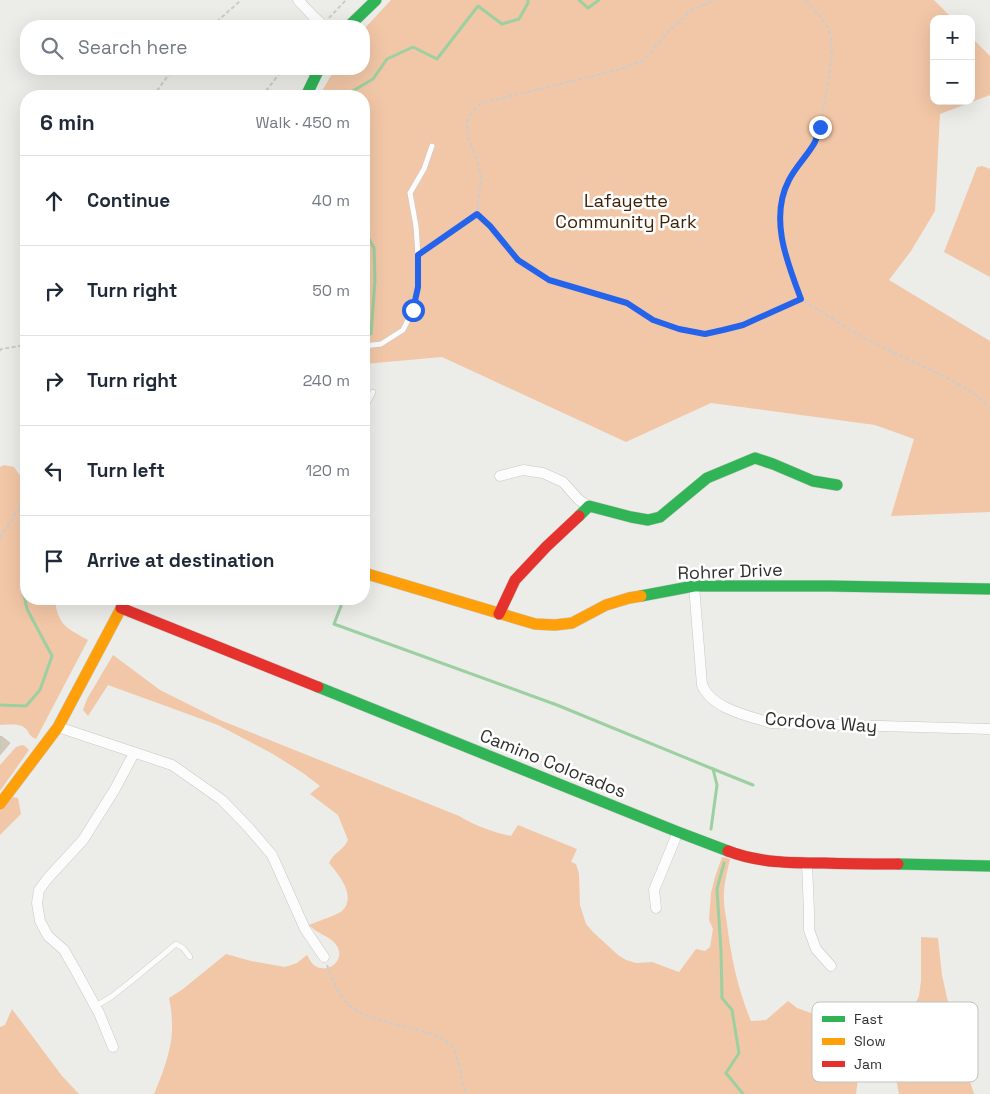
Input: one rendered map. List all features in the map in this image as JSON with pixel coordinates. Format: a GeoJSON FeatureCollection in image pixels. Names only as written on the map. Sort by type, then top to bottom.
{"type":"FeatureCollection","features":[{"type":"Feature","properties":{"kind":"street"},"geometry":{"type":"LineString","coordinates":[[298,0],[317,20]]}},
{"type":"Feature","properties":{"kind":"street"},"geometry":{"type":"LineString","coordinates":[[355,20],[376,0]]}},
{"type":"Feature","properties":{"kind":"street"},"geometry":{"type":"LineString","coordinates":[[309,90],[316,75]]}},
{"type":"Feature","properties":{"kind":"street"},"geometry":{"type":"LineString","coordinates":[[500,476],[522,470],[543,473],[563,482],[579,500],[589,506],[648,520],[660,517],[707,478],[755,458],[813,481],[837,485]]}},
{"type":"Feature","properties":{"kind":"street"},"geometry":{"type":"LineString","coordinates":[[499,614],[515,580],[589,506]]}},
{"type":"Feature","properties":{"kind":"street","name":"Rohrer Drive"},"geometry":{"type":"LineString","coordinates":[[370,575],[499,614],[536,624],[555,625],[572,623],[606,605],[629,598],[694,586],[990,589]]}},
{"type":"Feature","properties":{"kind":"street","name":"Cordova Way"},"geometry":{"type":"LineString","coordinates":[[694,586],[702,685],[710,698],[722,706],[739,714],[771,723],[990,729]]}},
{"type":"Feature","properties":{"kind":"street"},"geometry":{"type":"LineString","coordinates":[[0,804],[58,727],[123,605]]}},
{"type":"Feature","properties":{"kind":"street","name":"Camino Colorados"},"geometry":{"type":"LineString","coordinates":[[126,605],[678,832],[744,856],[768,861],[807,863],[990,866]]}},
{"type":"Feature","properties":{"kind":"street"},"geometry":{"type":"LineString","coordinates":[[58,727],[172,765],[222,800],[272,855],[305,929],[324,956]]}},
{"type":"Feature","properties":{"kind":"street"},"geometry":{"type":"LineString","coordinates":[[113,1047],[95,1006],[64,950],[48,936],[40,921],[37,902],[40,890],[48,878],[84,840],[134,753]]}},
{"type":"Feature","properties":{"kind":"street"},"geometry":{"type":"LineString","coordinates":[[656,908],[654,890],[678,832]]}},
{"type":"Feature","properties":{"kind":"street"},"geometry":{"type":"LineString","coordinates":[[807,863],[809,930],[816,949],[831,966]]}},
{"type":"Feature","properties":{"kind":"lane"},"geometry":{"type":"LineString","coordinates":[[370,345],[381,344],[402,330],[413,310],[418,287],[418,255],[416,226],[410,192],[424,169],[432,146]]}},
{"type":"Feature","properties":{"kind":"lane"},"geometry":{"type":"LineString","coordinates":[[370,398],[373,392]]}},
{"type":"Feature","properties":{"kind":"lane"},"geometry":{"type":"LineString","coordinates":[[95,1006],[129,984],[176,944],[183,948],[190,957]]}},
{"type":"Feature","properties":{"kind":"path"},"geometry":{"type":"LineString","coordinates":[[218,20],[240,0]]}},
{"type":"Feature","properties":{"kind":"path"},"geometry":{"type":"LineString","coordinates":[[328,20],[346,0]]}},
{"type":"Feature","properties":{"kind":"path"},"geometry":{"type":"LineString","coordinates":[[418,255],[477,214],[481,178],[477,159],[468,138],[467,122],[472,112],[480,103],[618,70],[644,60],[670,28],[692,10],[716,0]]}},
{"type":"Feature","properties":{"kind":"path"},"geometry":{"type":"LineString","coordinates":[[805,0],[828,27],[832,54],[820,127],[815,142],[784,190],[781,208],[781,237],[784,251],[801,299],[860,336],[951,380],[972,392],[990,406]]}},
{"type":"Feature","properties":{"kind":"path"},"geometry":{"type":"LineString","coordinates":[[157,90],[168,75]]}},
{"type":"Feature","properties":{"kind":"path"},"geometry":{"type":"LineString","coordinates":[[267,90],[278,75]]}},
{"type":"Feature","properties":{"kind":"path"},"geometry":{"type":"LineString","coordinates":[[477,214],[490,226],[518,260],[549,280],[627,303],[653,320],[679,329],[705,334],[723,330],[743,325],[801,299]]}},
{"type":"Feature","properties":{"kind":"path"},"geometry":{"type":"LineString","coordinates":[[0,351],[1,349],[20,346]]}},
{"type":"Feature","properties":{"kind":"path"},"geometry":{"type":"LineString","coordinates":[[0,538],[20,508]]}},
{"type":"Feature","properties":{"kind":"path"},"geometry":{"type":"LineString","coordinates":[[324,956],[332,978],[343,998],[356,1010],[380,1020],[429,1033],[446,1041],[453,1047],[466,1094]]}},
{"type":"Feature","properties":{"kind":"green space","name":"Lafayette Community Park"},"geometry":{"type":"Polygon","coordinates":[[[391,0],[934,0],[949,15],[930,15],[930,105],[964,105],[940,114],[935,211],[911,251],[889,280],[990,341],[990,512],[891,516],[914,439],[875,425],[711,403],[626,442],[442,357],[370,363],[370,90],[323,90],[331,75],[370,75],[370,23],[391,0]]]}},
{"type":"Feature","properties":{"kind":"green space","name":"Lafayette Community Park"},"geometry":{"type":"Polygon","coordinates":[[[975,41],[990,56],[990,95],[975,101],[975,41]]]}},
{"type":"Feature","properties":{"kind":"green space"},"geometry":{"type":"Polygon","coordinates":[[[982,166],[990,169],[990,277],[944,252],[977,167],[982,166]]]}},
{"type":"Feature","properties":{"kind":"green space"},"geometry":{"type":"Polygon","coordinates":[[[4,465],[14,467],[20,476],[20,605],[56,605],[58,615],[65,625],[88,640],[36,739],[32,737],[27,729],[20,725],[0,725],[0,467],[4,465]]]}},
{"type":"Feature","properties":{"kind":"green space"},"geometry":{"type":"Polygon","coordinates":[[[113,655],[160,690],[220,720],[497,833],[511,836],[518,825],[577,849],[571,862],[576,864],[579,874],[580,905],[586,924],[618,955],[636,963],[652,962],[679,972],[696,949],[705,951],[710,947],[713,929],[709,920],[711,893],[722,857],[730,859],[724,890],[724,904],[736,973],[751,1021],[766,1020],[788,1001],[797,1008],[812,1013],[812,1082],[858,1082],[856,1094],[154,1094],[164,1068],[171,1041],[172,1019],[169,998],[226,954],[285,967],[297,963],[307,955],[312,964],[317,967],[327,968],[335,964],[339,956],[337,946],[309,925],[339,913],[346,905],[348,899],[345,886],[329,863],[348,840],[338,815],[310,794],[320,786],[273,754],[218,725],[108,685],[88,716],[83,710],[87,699],[113,655]]]}},
{"type":"Feature","properties":{"kind":"green space"},"geometry":{"type":"Polygon","coordinates":[[[22,745],[29,750],[0,791],[0,765],[16,747],[22,745]]]}},
{"type":"Feature","properties":{"kind":"green space"},"geometry":{"type":"Polygon","coordinates":[[[13,797],[18,798],[21,814],[0,835],[0,811],[13,797]]]}},
{"type":"Feature","properties":{"kind":"green space"},"geometry":{"type":"Polygon","coordinates":[[[921,937],[938,938],[942,975],[948,1002],[916,1002],[921,981],[921,937]]]}},
{"type":"Feature","properties":{"kind":"green space"},"geometry":{"type":"Polygon","coordinates":[[[12,1009],[62,1076],[79,1094],[0,1094],[0,1027],[5,1025],[12,1009]]]}},
{"type":"Feature","properties":{"kind":"green space"},"geometry":{"type":"Polygon","coordinates":[[[897,1082],[970,1082],[974,1094],[899,1094],[897,1082]]]}},
{"type":"Feature","properties":{"kind":"building"},"geometry":{"type":"Polygon","coordinates":[[[0,737],[10,743],[0,755],[0,737]]]}},
{"type":"Feature","properties":{"kind":"waterway"},"geometry":{"type":"LineString","coordinates":[[354,90],[373,79],[387,59],[413,47],[437,59],[478,6],[502,24],[519,19],[528,0]]}},
{"type":"Feature","properties":{"kind":"waterway"},"geometry":{"type":"LineString","coordinates":[[579,0],[588,8],[599,0]]}},
{"type":"Feature","properties":{"kind":"waterway"},"geometry":{"type":"LineString","coordinates":[[370,241],[374,248],[375,280],[371,334]]}},
{"type":"Feature","properties":{"kind":"waterway"},"geometry":{"type":"LineString","coordinates":[[0,705],[26,706],[40,690],[52,656],[26,605]]}},
{"type":"Feature","properties":{"kind":"waterway"},"geometry":{"type":"LineString","coordinates":[[341,606],[334,624],[557,705],[713,769],[717,785],[711,829]]}},
{"type":"Feature","properties":{"kind":"waterway"},"geometry":{"type":"LineString","coordinates":[[713,769],[753,785]]}},
{"type":"Feature","properties":{"kind":"waterway"},"geometry":{"type":"LineString","coordinates":[[724,863],[717,889],[722,998],[732,1010],[739,1053],[726,1073],[743,1094]]}},
{"type":"Feature","properties":{"kind":"traffic: fast"},"geometry":{"type":"LineString","coordinates":[[355,20],[376,0]]}},
{"type":"Feature","properties":{"kind":"traffic: fast"},"geometry":{"type":"LineString","coordinates":[[309,90],[316,75]]}},
{"type":"Feature","properties":{"kind":"traffic: fast"},"geometry":{"type":"LineString","coordinates":[[579,516],[589,506],[648,520],[660,517],[707,478],[755,458],[813,481],[837,485]]}},
{"type":"Feature","properties":{"kind":"traffic: fast"},"geometry":{"type":"LineString","coordinates":[[641,596],[694,586],[990,589]]}},
{"type":"Feature","properties":{"kind":"traffic: fast"},"geometry":{"type":"LineString","coordinates":[[318,687],[728,851]]}},
{"type":"Feature","properties":{"kind":"traffic: fast"},"geometry":{"type":"LineString","coordinates":[[898,864],[990,866]]}},
{"type":"Feature","properties":{"kind":"traffic: slow"},"geometry":{"type":"LineString","coordinates":[[370,575],[535,624],[555,625],[572,623],[606,605],[641,596]]}},
{"type":"Feature","properties":{"kind":"traffic: slow"},"geometry":{"type":"LineString","coordinates":[[0,804],[58,727],[123,605]]}},
{"type":"Feature","properties":{"kind":"traffic: jam"},"geometry":{"type":"LineString","coordinates":[[499,614],[515,580],[579,516]]}},
{"type":"Feature","properties":{"kind":"traffic: jam"},"geometry":{"type":"LineString","coordinates":[[121,608],[318,687]]}},
{"type":"Feature","properties":{"kind":"traffic: jam"},"geometry":{"type":"LineString","coordinates":[[728,851],[752,858],[800,863],[898,864]]}},
{"type":"Feature","properties":{"kind":"route"},"geometry":{"type":"LineString","coordinates":[[413,310],[418,287],[418,255],[477,214],[490,226],[518,260],[549,280],[627,303],[653,320],[679,329],[705,334],[723,330],[743,325],[801,299],[786,258],[781,237],[781,208],[784,190],[815,142],[820,127]]}}]}
